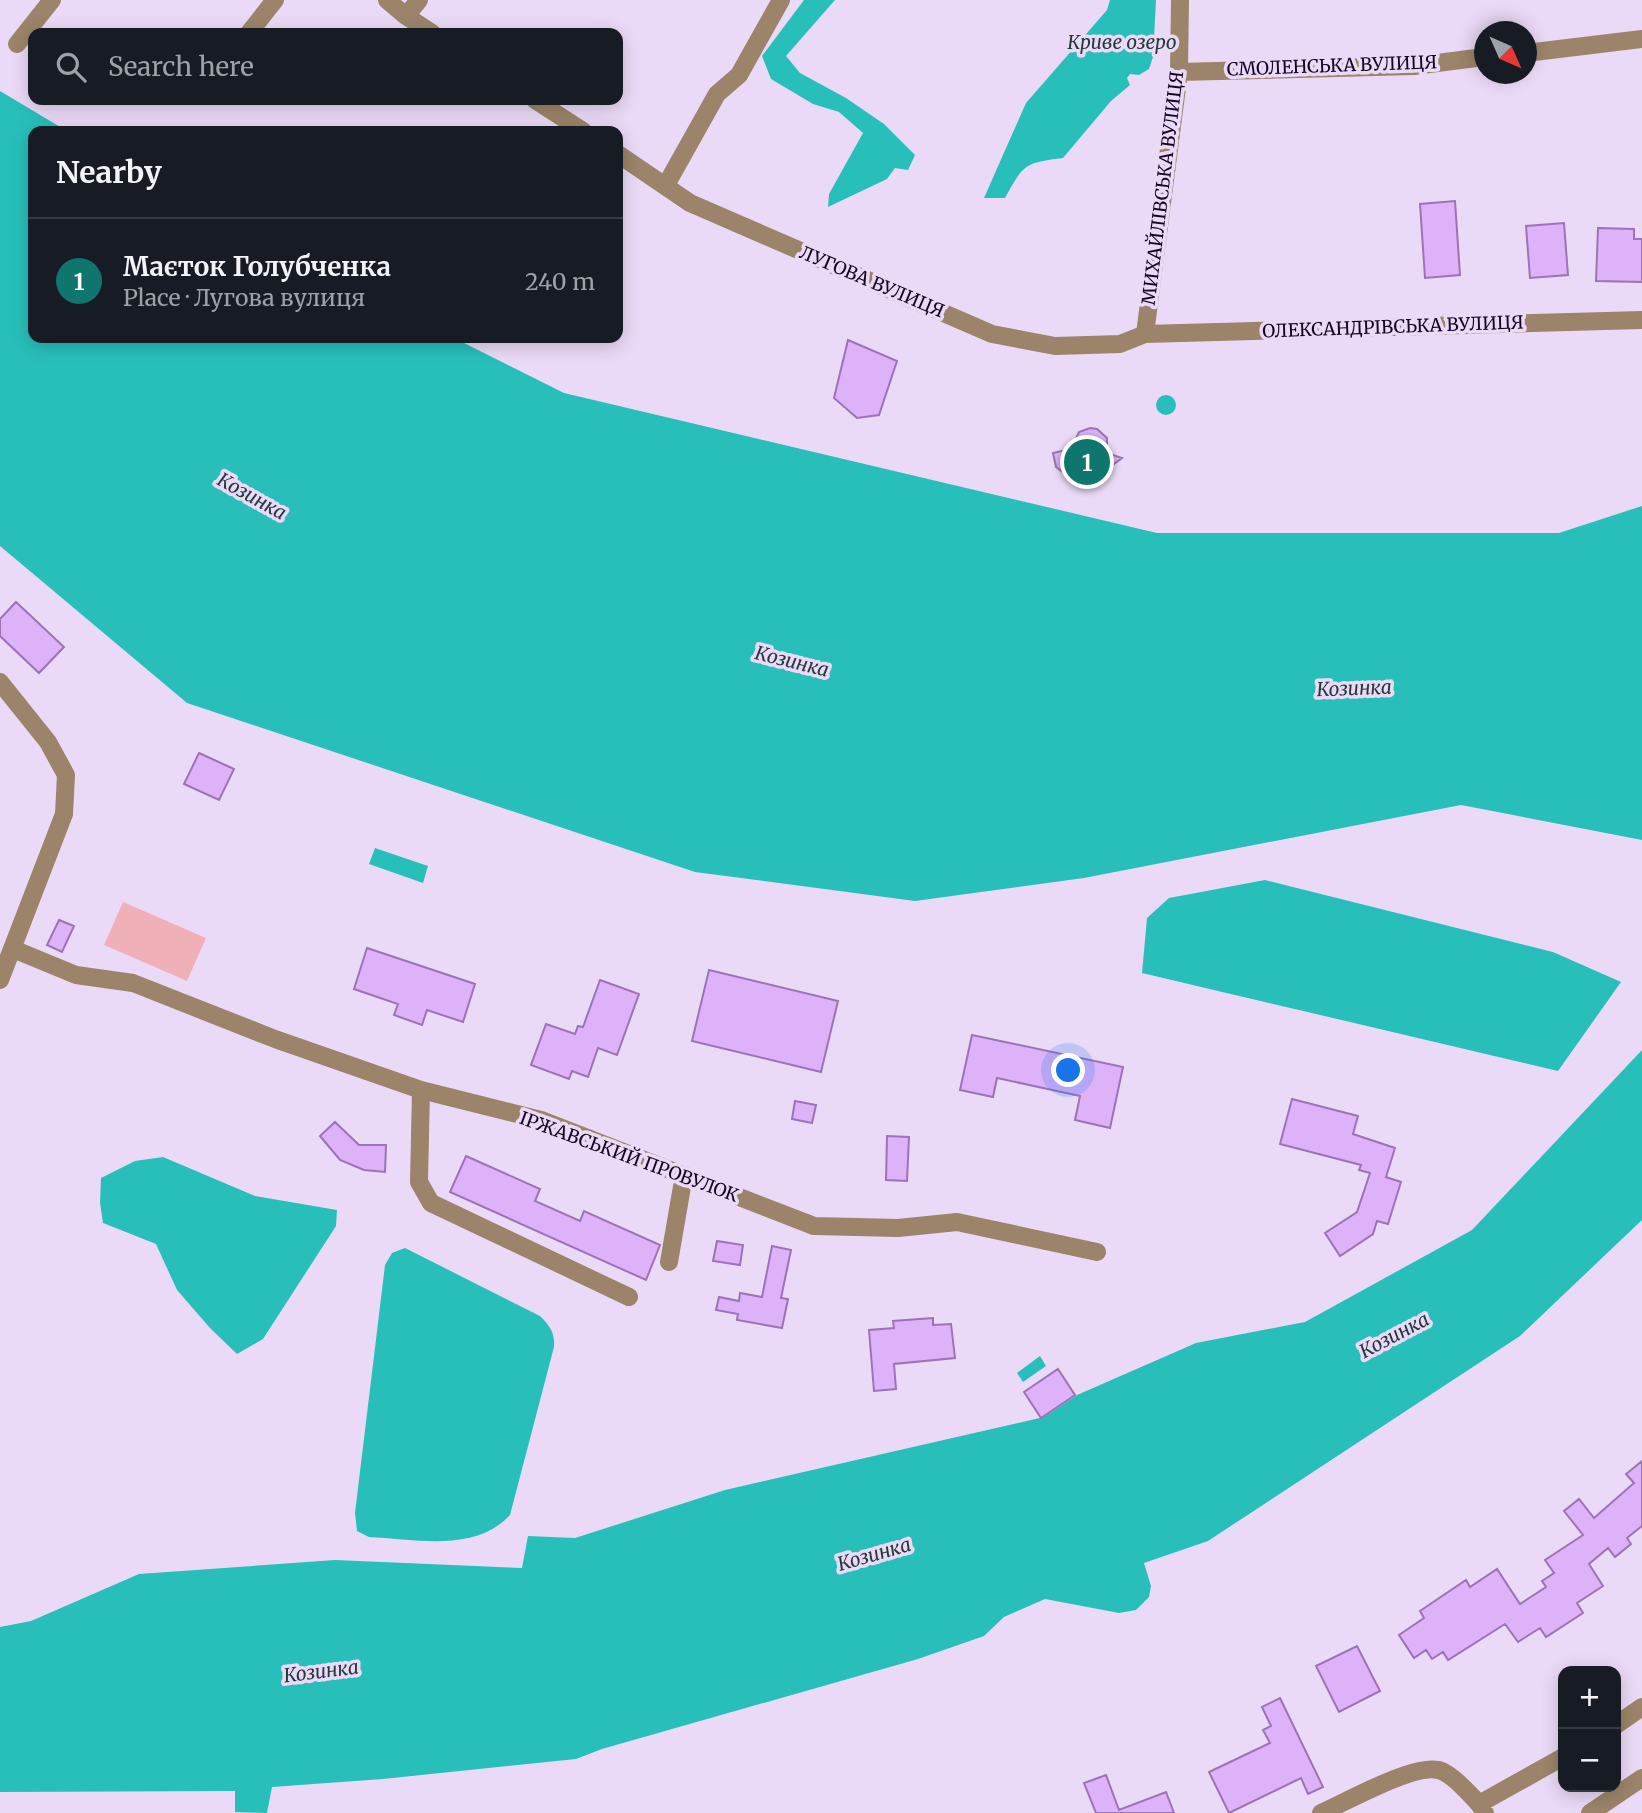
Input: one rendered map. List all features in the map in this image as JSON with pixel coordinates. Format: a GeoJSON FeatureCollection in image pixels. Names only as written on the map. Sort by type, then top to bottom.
{"type":"FeatureCollection","features":[{"type":"Feature","properties":{"kind":"street"},"geometry":{"type":"LineString","coordinates":[[30,28],[52,0]]}},
{"type":"Feature","properties":{"kind":"street"},"geometry":{"type":"LineString","coordinates":[[253,28],[275,0]]}},
{"type":"Feature","properties":{"kind":"street"},"geometry":{"type":"LineString","coordinates":[[387,0],[424,28]]}},
{"type":"Feature","properties":{"kind":"street"},"geometry":{"type":"LineString","coordinates":[[406,16],[419,0]]}},
{"type":"Feature","properties":{"kind":"street"},"geometry":{"type":"LineString","coordinates":[[666,185],[717,94],[739,75],[781,0]]}},
{"type":"Feature","properties":{"kind":"street","name":"МИХАЙЛІВСЬКА ВУЛИЦЯ"},"geometry":{"type":"LineString","coordinates":[[1145,334],[1179,72],[1180,0]]}},
{"type":"Feature","properties":{"kind":"street"},"geometry":{"type":"LineString","coordinates":[[17,44],[28,30]]}},
{"type":"Feature","properties":{"kind":"street"},"geometry":{"type":"LineString","coordinates":[[1537,52],[1642,39]]}},
{"type":"Feature","properties":{"kind":"street","name":"СМОЛЕНСЬКА ВУЛИЦЯ"},"geometry":{"type":"LineString","coordinates":[[1179,72],[1414,66],[1474,58]]}},
{"type":"Feature","properties":{"kind":"street"},"geometry":{"type":"LineString","coordinates":[[543,105],[575,126]]}},
{"type":"Feature","properties":{"kind":"street","name":"ЛУГОВА ВУЛИЦЯ"},"geometry":{"type":"LineString","coordinates":[[623,157],[690,203],[992,334],[1055,346],[1120,344],[1145,334]]}},
{"type":"Feature","properties":{"kind":"street","name":"ОЛЕКСАНДРІВСЬКА ВУЛИЦЯ"},"geometry":{"type":"LineString","coordinates":[[1145,334],[1642,320]]}},
{"type":"Feature","properties":{"kind":"street"},"geometry":{"type":"LineString","coordinates":[[0,682],[48,742],[66,775],[64,814],[0,979]]}},
{"type":"Feature","properties":{"kind":"street","name":"ІРЖАВСЬКИЙ ПРОВУЛОК"},"geometry":{"type":"LineString","coordinates":[[13,949],[76,975],[133,983],[275,1039],[421,1090],[541,1120],[814,1226],[898,1228],[957,1222],[1097,1252]]}},
{"type":"Feature","properties":{"kind":"street"},"geometry":{"type":"LineString","coordinates":[[421,1090],[419,1182],[431,1203],[629,1297]]}},
{"type":"Feature","properties":{"kind":"street"},"geometry":{"type":"LineString","coordinates":[[669,1262],[684,1175]]}},
{"type":"Feature","properties":{"kind":"street"},"geometry":{"type":"LineString","coordinates":[[1621,1722],[1642,1707]]}},
{"type":"Feature","properties":{"kind":"street"},"geometry":{"type":"LineString","coordinates":[[1321,1813],[1399,1777],[1423,1770],[1439,1770],[1466,1790],[1482,1809],[1558,1760]]}},
{"type":"Feature","properties":{"kind":"street"},"geometry":{"type":"LineString","coordinates":[[1590,1813],[1642,1777]]}},
{"type":"Feature","properties":{"kind":"shaded area"},"geometry":{"type":"Polygon","coordinates":[[[123,902],[206,938],[187,981],[104,945],[123,902]]]}},
{"type":"Feature","properties":{"kind":"water"},"geometry":{"type":"Polygon","coordinates":[[[804,0],[835,0],[786,56],[800,73],[846,98],[884,124],[915,155],[908,170],[895,168],[887,179],[828,207],[829,194],[863,133],[839,112],[813,104],[771,79],[762,56],[804,0]]]}},
{"type":"Feature","properties":{"kind":"water","name":"Криве озеро"},"geometry":{"type":"Polygon","coordinates":[[[1110,0],[1156,0],[1153,57],[1149,69],[1139,75],[1130,74],[1127,78],[1130,85],[1111,101],[1063,158],[1026,167],[1005,198],[984,198],[1026,103],[1107,10],[1110,0]]]}},
{"type":"Feature","properties":{"kind":"water","name":"Козинка"},"geometry":{"type":"Polygon","coordinates":[[[0,91],[59,126],[28,126],[28,343],[464,343],[564,393],[1157,533],[1559,533],[1642,506],[1642,840],[1461,805],[1084,878],[915,901],[695,872],[187,703],[0,546],[0,91]]]}},
{"type":"Feature","properties":{"kind":"water"},"geometry":{"type":"Polygon","coordinates":[[[1166,395],[1173,398],[1176,405],[1173,412],[1166,415],[1159,412],[1156,405],[1159,398],[1166,395]]]}},
{"type":"Feature","properties":{"kind":"water"},"geometry":{"type":"Polygon","coordinates":[[[375,848],[428,866],[423,883],[369,864],[375,848]]]}},
{"type":"Feature","properties":{"kind":"water"},"geometry":{"type":"Polygon","coordinates":[[[1265,880],[1553,952],[1621,982],[1558,1071],[1142,973],[1147,918],[1169,898],[1265,880]]]}},
{"type":"Feature","properties":{"kind":"water","name":"Козинка"},"geometry":{"type":"Polygon","coordinates":[[[1642,1050],[1642,1220],[1520,1336],[1208,1541],[1144,1563],[1151,1586],[1149,1597],[1136,1610],[1119,1613],[1045,1599],[1004,1617],[984,1636],[918,1659],[602,1749],[576,1759],[383,1779],[272,1787],[267,1813],[235,1812],[235,1791],[0,1792],[0,1627],[31,1621],[139,1574],[335,1560],[522,1568],[528,1536],[575,1538],[725,1490],[1044,1417],[1077,1395],[1196,1343],[1305,1322],[1472,1230],[1642,1050]]]}},
{"type":"Feature","properties":{"kind":"water"},"geometry":{"type":"Polygon","coordinates":[[[163,1157],[255,1196],[337,1210],[336,1226],[263,1339],[237,1354],[177,1290],[156,1244],[103,1223],[100,1203],[101,1178],[135,1161],[163,1157]]]}},
{"type":"Feature","properties":{"kind":"water"},"geometry":{"type":"Polygon","coordinates":[[[405,1248],[540,1316],[553,1334],[554,1347],[510,1515],[496,1527],[480,1535],[425,1541],[369,1537],[357,1531],[355,1513],[385,1265],[392,1253],[405,1248]]]}},
{"type":"Feature","properties":{"kind":"water"},"geometry":{"type":"Polygon","coordinates":[[[1040,1356],[1046,1366],[1023,1382],[1017,1373],[1040,1356]]]}},
{"type":"Feature","properties":{"kind":"building"},"geometry":{"type":"Polygon","coordinates":[[[1455,201],[1460,275],[1425,278],[1420,204],[1455,201]]]}},
{"type":"Feature","properties":{"kind":"building"},"geometry":{"type":"Polygon","coordinates":[[[1564,223],[1568,275],[1530,278],[1526,226],[1564,223]]]}},
{"type":"Feature","properties":{"kind":"building"},"geometry":{"type":"Polygon","coordinates":[[[1598,228],[1634,229],[1634,239],[1642,239],[1642,282],[1596,281],[1598,228]]]}},
{"type":"Feature","properties":{"kind":"building"},"geometry":{"type":"Polygon","coordinates":[[[848,340],[897,361],[879,415],[857,418],[834,398],[848,340]]]}},
{"type":"Feature","properties":{"kind":"building"},"geometry":{"type":"Polygon","coordinates":[[[1090,428],[1097,429],[1107,438],[1107,453],[1122,458],[1099,475],[1074,476],[1073,480],[1056,467],[1053,453],[1071,449],[1079,432],[1090,428]]]}},
{"type":"Feature","properties":{"kind":"building"},"geometry":{"type":"Polygon","coordinates":[[[16,602],[64,647],[39,673],[0,636],[0,619],[16,602]]]}},
{"type":"Feature","properties":{"kind":"building"},"geometry":{"type":"Polygon","coordinates":[[[199,753],[234,769],[219,800],[184,784],[199,753]]]}},
{"type":"Feature","properties":{"kind":"building"},"geometry":{"type":"Polygon","coordinates":[[[59,920],[74,926],[62,952],[47,945],[59,920]]]}},
{"type":"Feature","properties":{"kind":"building"},"geometry":{"type":"Polygon","coordinates":[[[367,948],[475,984],[463,1022],[427,1010],[422,1025],[394,1015],[398,1004],[354,989],[367,948]]]}},
{"type":"Feature","properties":{"kind":"building"},"geometry":{"type":"Polygon","coordinates":[[[709,970],[838,1001],[821,1072],[692,1041],[709,970]]]}},
{"type":"Feature","properties":{"kind":"building"},"geometry":{"type":"Polygon","coordinates":[[[600,980],[639,994],[617,1055],[598,1048],[588,1077],[572,1071],[569,1079],[531,1065],[546,1024],[575,1034],[578,1026],[583,1027],[600,980]]]}},
{"type":"Feature","properties":{"kind":"building"},"geometry":{"type":"Polygon","coordinates":[[[972,1035],[1123,1067],[1110,1128],[1075,1120],[1080,1096],[997,1078],[993,1097],[960,1090],[972,1035]]]}},
{"type":"Feature","properties":{"kind":"building"},"geometry":{"type":"Polygon","coordinates":[[[1292,1099],[1358,1116],[1353,1134],[1395,1148],[1386,1177],[1401,1182],[1388,1224],[1377,1221],[1373,1234],[1340,1256],[1325,1233],[1357,1212],[1370,1173],[1359,1170],[1361,1165],[1280,1144],[1292,1099]]]}},
{"type":"Feature","properties":{"kind":"building"},"geometry":{"type":"Polygon","coordinates":[[[795,1101],[816,1105],[812,1123],[792,1119],[795,1101]]]}},
{"type":"Feature","properties":{"kind":"building"},"geometry":{"type":"Polygon","coordinates":[[[335,1122],[359,1145],[386,1145],[385,1172],[364,1170],[340,1160],[320,1136],[335,1122]]]}},
{"type":"Feature","properties":{"kind":"building"},"geometry":{"type":"Polygon","coordinates":[[[887,1136],[909,1137],[907,1181],[886,1180],[887,1136]]]}},
{"type":"Feature","properties":{"kind":"building"},"geometry":{"type":"Polygon","coordinates":[[[466,1156],[540,1189],[535,1201],[580,1221],[584,1211],[660,1245],[646,1280],[450,1192],[466,1156]]]}},
{"type":"Feature","properties":{"kind":"building"},"geometry":{"type":"Polygon","coordinates":[[[717,1241],[743,1245],[740,1265],[713,1261],[717,1241]]]}},
{"type":"Feature","properties":{"kind":"building"},"geometry":{"type":"Polygon","coordinates":[[[772,1246],[791,1250],[781,1298],[788,1299],[782,1328],[737,1320],[738,1314],[716,1310],[719,1297],[739,1301],[740,1293],[762,1297],[772,1246]]]}},
{"type":"Feature","properties":{"kind":"building"},"geometry":{"type":"Polygon","coordinates":[[[933,1318],[933,1325],[951,1324],[955,1358],[894,1364],[896,1389],[874,1391],[869,1330],[894,1328],[893,1321],[933,1318]]]}},
{"type":"Feature","properties":{"kind":"building"},"geometry":{"type":"Polygon","coordinates":[[[1058,1369],[1075,1395],[1041,1418],[1024,1392],[1058,1369]]]}},
{"type":"Feature","properties":{"kind":"building"},"geometry":{"type":"Polygon","coordinates":[[[1642,1461],[1642,1526],[1627,1538],[1631,1544],[1615,1557],[1608,1548],[1589,1564],[1603,1586],[1577,1603],[1583,1613],[1546,1637],[1540,1628],[1518,1642],[1505,1624],[1448,1660],[1443,1652],[1432,1659],[1426,1650],[1414,1658],[1399,1635],[1424,1618],[1420,1611],[1466,1580],[1470,1587],[1497,1569],[1520,1604],[1546,1587],[1542,1581],[1554,1573],[1545,1560],[1583,1535],[1564,1511],[1579,1499],[1594,1518],[1634,1483],[1626,1474],[1642,1461]]]}},
{"type":"Feature","properties":{"kind":"building"},"geometry":{"type":"Polygon","coordinates":[[[1357,1646],[1380,1691],[1339,1712],[1316,1666],[1357,1646]]]}},
{"type":"Feature","properties":{"kind":"building"},"geometry":{"type":"Polygon","coordinates":[[[1280,1698],[1323,1787],[1308,1794],[1301,1778],[1229,1813],[1209,1772],[1270,1743],[1263,1730],[1271,1726],[1262,1707],[1280,1698]]]}},
{"type":"Feature","properties":{"kind":"building"},"geometry":{"type":"Polygon","coordinates":[[[1106,1775],[1119,1810],[1166,1792],[1174,1813],[1096,1813],[1084,1783],[1106,1775]]]}},
{"type":"Feature","properties":{"kind":"place","name":"Маєток Голубченка"},"geometry":{"type":"Point","coordinates":[1087,462]}}]}
